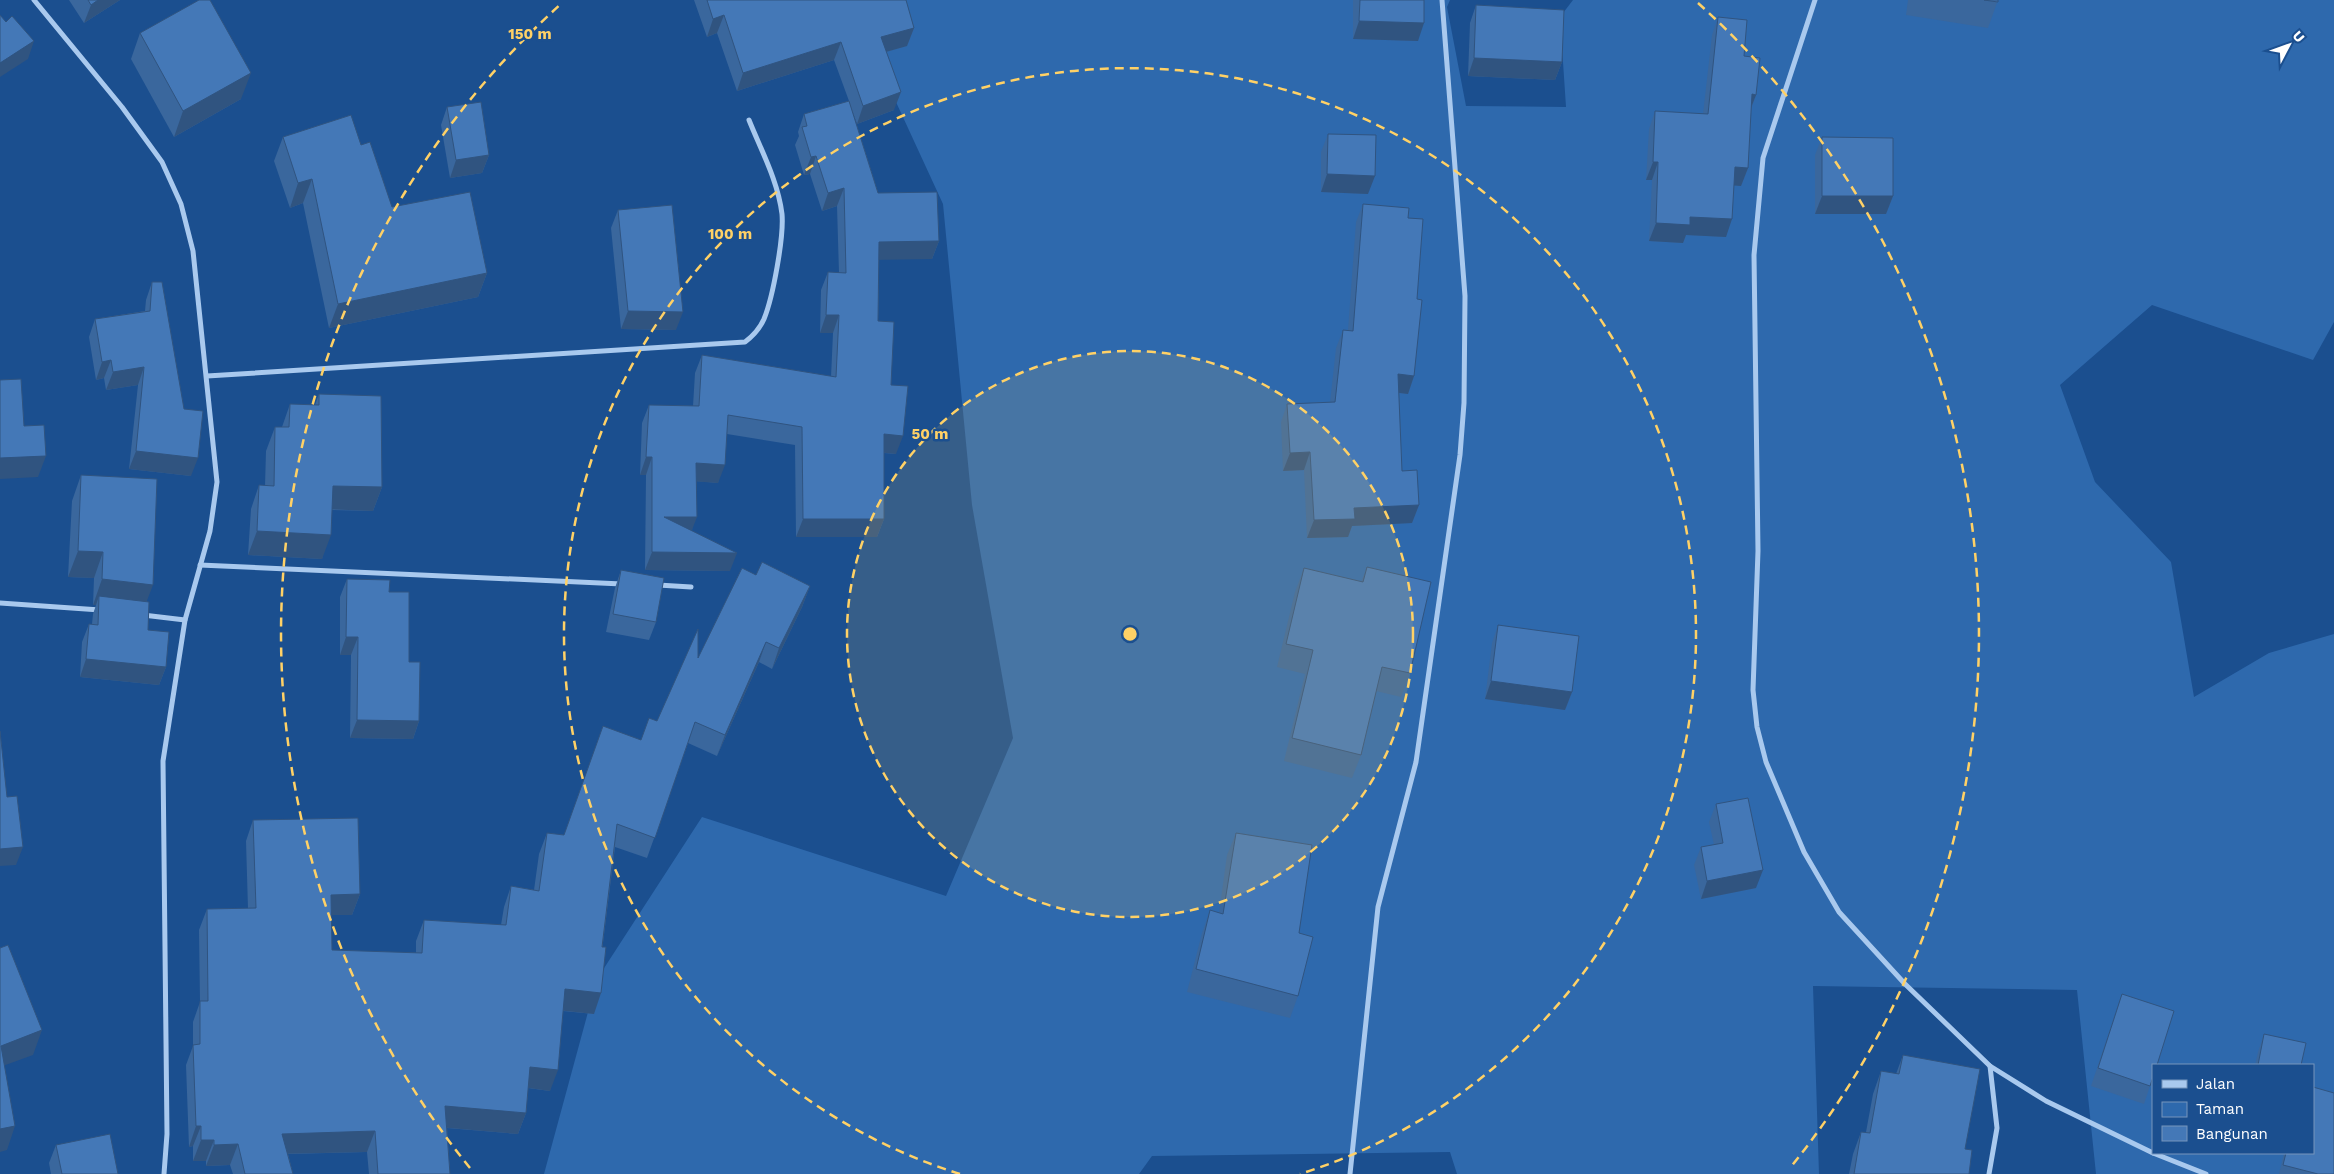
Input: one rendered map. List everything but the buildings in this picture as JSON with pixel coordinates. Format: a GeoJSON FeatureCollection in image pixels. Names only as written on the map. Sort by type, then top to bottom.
{"type":"FeatureCollection","features":[{"type":"Feature","properties":{"kind":"street"},"geometry":{"type":"LineString","coordinates":[[34,0],[122,107],[162,162],[181,204],[193,251],[207,376],[217,482],[210,531],[185,620],[163,761],[167,1134],[164,1174]]}},
{"type":"Feature","properties":{"kind":"street"},"geometry":{"type":"LineString","coordinates":[[1350,1174],[1378,907],[1416,762],[1460,455],[1464,403],[1465,296],[1442,0]]}},
{"type":"Feature","properties":{"kind":"street"},"geometry":{"type":"LineString","coordinates":[[1815,0],[1763,158],[1754,255],[1758,551],[1753,690],[1757,727],[1766,762],[1804,852],[1838,912],[1905,984],[1990,1066],[2046,1101],[2152,1153]]}},
{"type":"Feature","properties":{"kind":"street"},"geometry":{"type":"LineString","coordinates":[[207,376],[745,342],[756,333],[764,319],[781,236],[782,222],[776,187],[749,120]]}},
{"type":"Feature","properties":{"kind":"street"},"geometry":{"type":"LineString","coordinates":[[200,565],[632,584]]}},
{"type":"Feature","properties":{"kind":"street"},"geometry":{"type":"LineString","coordinates":[[652,585],[691,587]]}},
{"type":"Feature","properties":{"kind":"street"},"geometry":{"type":"LineString","coordinates":[[0,603],[64,606],[110,611]]}},
{"type":"Feature","properties":{"kind":"street"},"geometry":{"type":"LineString","coordinates":[[138,614],[185,620]]}},
{"type":"Feature","properties":{"kind":"street"},"geometry":{"type":"LineString","coordinates":[[1989,1174],[1996,1128],[1990,1066]]}},
{"type":"Feature","properties":{"kind":"street"},"geometry":{"type":"LineString","coordinates":[[2156,1154],[2206,1174]]}},
{"type":"Feature","properties":{"kind":"green space"},"geometry":{"type":"Polygon","coordinates":[[[849,0],[1450,0],[1447,7],[1466,106],[1566,107],[1560,17],[1573,0],[2334,0],[2334,322],[2313,360],[2152,305],[2060,385],[2095,482],[2171,562],[2194,697],[2269,653],[2334,634],[2334,1174],[2096,1174],[2077,990],[1813,986],[1819,1174],[1457,1174],[1450,1152],[1152,1156],[1139,1174],[544,1174],[597,979],[702,817],[946,896],[1013,738],[972,505],[943,204],[849,0]]]}}]}
